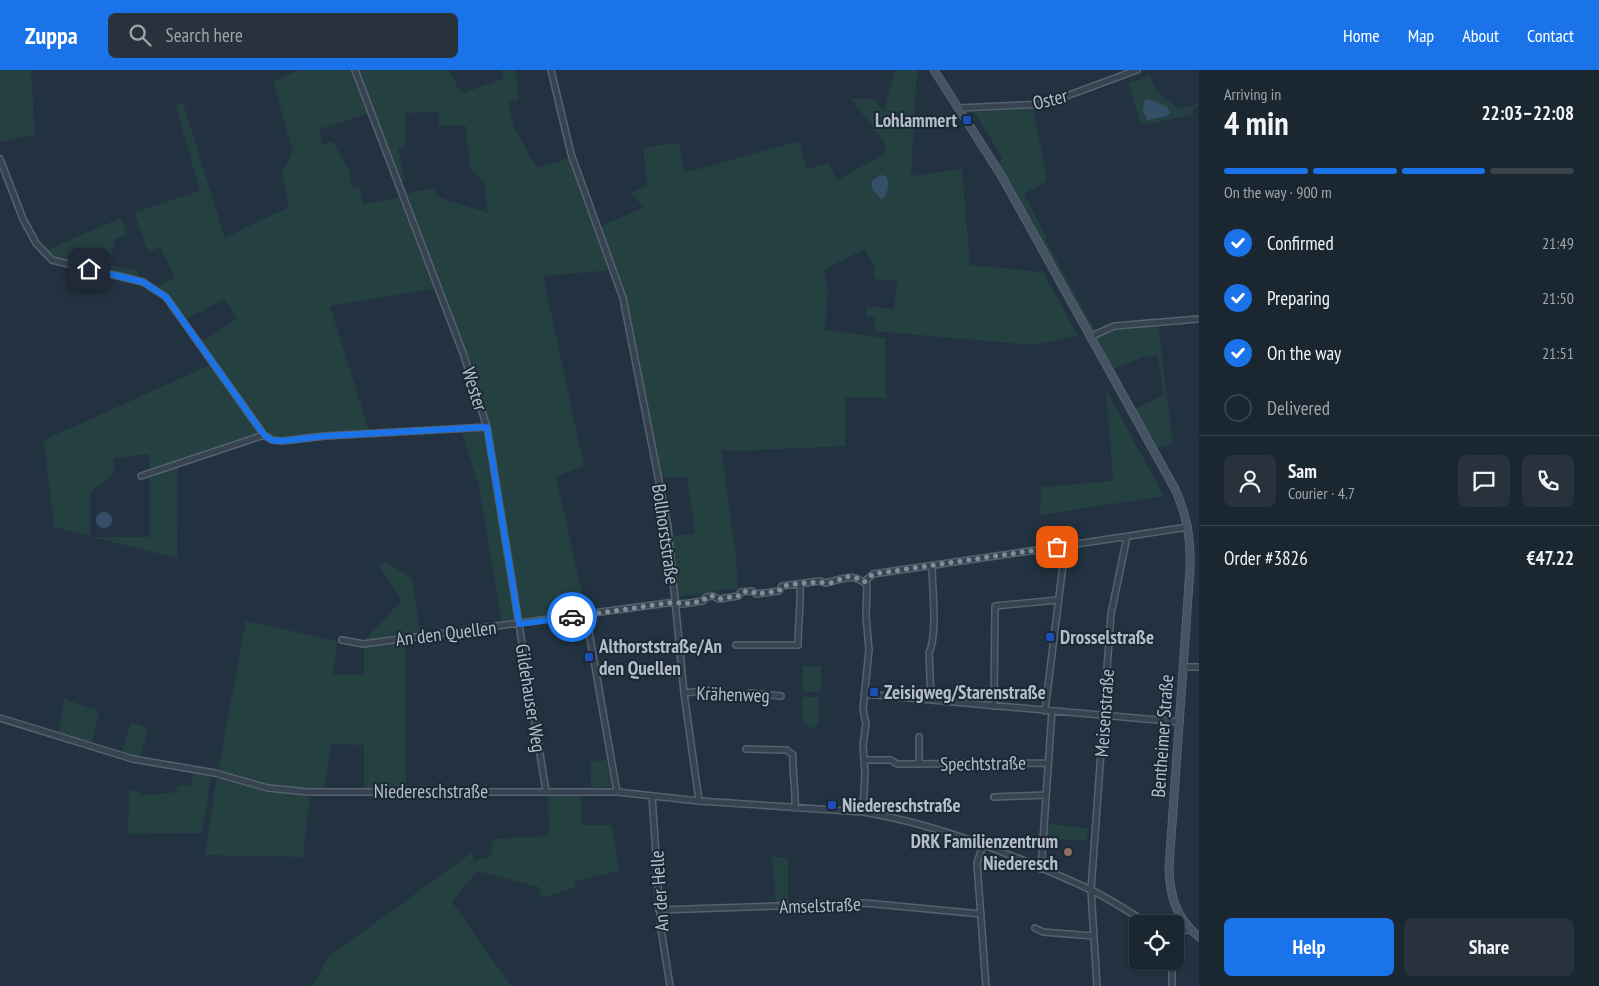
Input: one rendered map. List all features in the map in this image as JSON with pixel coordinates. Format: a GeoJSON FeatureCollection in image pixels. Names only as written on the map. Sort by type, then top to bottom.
{"type":"FeatureCollection","features":[{"type":"Feature","properties":{"kind":"main road","name":"Bentheimer Straße"},"geometry":{"type":"LineString","coordinates":[[934,70],[1000,175],[1175,489],[1189,527],[1190,568],[1169,868],[1173,903],[1189,929],[1199,938]]}},
{"type":"Feature","properties":{"kind":"street","name":"Wester"},"geometry":{"type":"LineString","coordinates":[[264,435],[272,440],[282,441],[325,436],[487,427],[464,353],[355,70]]}},
{"type":"Feature","properties":{"kind":"street","name":"Bollhorststraße"},"geometry":{"type":"LineString","coordinates":[[551,70],[571,154],[623,298],[668,527],[684,693],[699,801]]}},
{"type":"Feature","properties":{"kind":"street","name":"Oster"},"geometry":{"type":"LineString","coordinates":[[959,108],[1044,104],[1137,70]]}},
{"type":"Feature","properties":{"kind":"street"},"geometry":{"type":"LineString","coordinates":[[0,158],[23,219],[36,243],[52,260],[143,282],[166,297],[264,435],[141,476]]}},
{"type":"Feature","properties":{"kind":"street"},"geometry":{"type":"LineString","coordinates":[[1090,337],[1114,326],[1199,319]]}},
{"type":"Feature","properties":{"kind":"street","name":"Gildehauser Weg"},"geometry":{"type":"LineString","coordinates":[[487,427],[546,791]]}},
{"type":"Feature","properties":{"kind":"street"},"geometry":{"type":"LineString","coordinates":[[862,812],[866,724],[863,709],[869,650],[866,616],[868,592],[867,585],[864,582],[873,574],[1057,547],[1065,548],[1070,545],[1189,527]]}},
{"type":"Feature","properties":{"kind":"street","name":"Meisenstraße"},"geometry":{"type":"LineString","coordinates":[[1097,986],[1091,890],[1111,614],[1127,537]]}},
{"type":"Feature","properties":{"kind":"street"},"geometry":{"type":"LineString","coordinates":[[1045,711],[1065,548]]}},
{"type":"Feature","properties":{"kind":"street"},"geometry":{"type":"LineString","coordinates":[[931,700],[929,653],[933,646],[932,614],[935,607],[932,565]]}},
{"type":"Feature","properties":{"kind":"street","name":"An den Quellen"},"geometry":{"type":"LineString","coordinates":[[342,640],[362,644],[675,602],[682,604],[703,601],[706,597],[713,596],[719,599],[738,596],[741,592],[752,591],[756,594],[779,591],[782,586],[820,581],[829,582],[849,576],[864,582]]}},
{"type":"Feature","properties":{"kind":"street"},"geometry":{"type":"LineString","coordinates":[[736,645],[798,645],[798,617],[801,612],[800,584]]}},
{"type":"Feature","properties":{"kind":"street"},"geometry":{"type":"LineString","coordinates":[[994,706],[995,606],[1058,600]]}},
{"type":"Feature","properties":{"kind":"street"},"geometry":{"type":"LineString","coordinates":[[586,615],[617,792]]}},
{"type":"Feature","properties":{"kind":"street"},"geometry":{"type":"LineString","coordinates":[[1184,667],[1199,667]]}},
{"type":"Feature","properties":{"kind":"street","name":"Krähenweg"},"geometry":{"type":"LineString","coordinates":[[684,693],[712,690],[716,694],[730,694],[733,696],[746,697],[749,694],[764,693],[781,696]]}},
{"type":"Feature","properties":{"kind":"street"},"geometry":{"type":"LineString","coordinates":[[864,694],[1180,722]]}},
{"type":"Feature","properties":{"kind":"street"},"geometry":{"type":"LineString","coordinates":[[1041,869],[1052,711]]}},
{"type":"Feature","properties":{"kind":"street","name":"Niedereschstraße"},"geometry":{"type":"LineString","coordinates":[[0,718],[133,759],[215,773],[268,788],[308,792],[617,792],[699,801],[862,812],[908,821],[983,845],[1091,890],[1134,915]]}},
{"type":"Feature","properties":{"kind":"street","name":"Spechtstraße"},"geometry":{"type":"LineString","coordinates":[[918,764],[919,737]]}},
{"type":"Feature","properties":{"kind":"street"},"geometry":{"type":"LineString","coordinates":[[746,749],[786,750],[792,755],[792,775],[796,782],[795,808]]}},
{"type":"Feature","properties":{"kind":"street","name":"Spechtstraße"},"geometry":{"type":"LineString","coordinates":[[864,760],[891,760],[897,764],[961,765],[970,762],[1048,763]]}},
{"type":"Feature","properties":{"kind":"street"},"geometry":{"type":"LineString","coordinates":[[994,797],[1046,795]]}},
{"type":"Feature","properties":{"kind":"street","name":"An der Helle"},"geometry":{"type":"LineString","coordinates":[[652,796],[659,910],[670,986]]}},
{"type":"Feature","properties":{"kind":"street"},"geometry":{"type":"LineString","coordinates":[[983,845],[977,863],[986,986]]}},
{"type":"Feature","properties":{"kind":"street","name":"Amselstraße"},"geometry":{"type":"LineString","coordinates":[[659,910],[865,903],[980,914]]}},
{"type":"Feature","properties":{"kind":"street"},"geometry":{"type":"LineString","coordinates":[[1035,928],[1043,932],[1093,936]]}},
{"type":"Feature","properties":{"kind":"street"},"geometry":{"type":"LineString","coordinates":[[1184,931],[1189,929]]}},
{"type":"Feature","properties":{"kind":"street"},"geometry":{"type":"LineString","coordinates":[[1172,970],[1172,986]]}},
{"type":"Feature","properties":{"kind":"green space"},"geometry":{"type":"Polygon","coordinates":[[[0,70],[31,70],[35,135],[0,142],[0,70]]]}},
{"type":"Feature","properties":{"kind":"green space"},"geometry":{"type":"Polygon","coordinates":[[[299,70],[449,70],[461,94],[503,79],[501,70],[515,70],[519,100],[508,103],[513,126],[537,168],[569,158],[611,270],[543,276],[584,466],[556,476],[586,612],[521,621],[488,425],[466,351],[403,193],[434,189],[438,197],[488,213],[484,182],[470,167],[466,126],[439,126],[438,112],[405,113],[405,148],[398,148],[405,182],[400,182],[374,112],[319,129],[322,145],[332,141],[348,167],[352,188],[360,187],[362,205],[399,197],[434,289],[330,306],[369,431],[324,433],[284,439],[273,438],[266,432],[201,342],[237,319],[224,299],[187,319],[169,294],[158,286],[175,278],[160,247],[148,252],[134,213],[200,191],[176,106],[183,103],[225,238],[289,207],[282,172],[293,152],[273,82],[299,70]]]}},
{"type":"Feature","properties":{"kind":"green space"},"geometry":{"type":"Polygon","coordinates":[[[895,70],[917,70],[911,176],[962,169],[970,265],[1043,272],[1078,336],[1033,345],[874,331],[875,317],[866,316],[867,306],[894,309],[897,281],[874,279],[874,266],[865,249],[823,270],[828,288],[825,330],[885,338],[886,398],[845,398],[845,446],[737,451],[721,449],[736,558],[738,588],[677,597],[671,536],[695,533],[687,477],[661,477],[623,298],[625,297],[601,226],[644,207],[630,193],[647,186],[643,147],[679,143],[684,173],[799,141],[807,169],[828,163],[837,181],[885,153],[884,142],[851,99],[873,98],[884,112],[895,70]]]}},
{"type":"Feature","properties":{"kind":"green space"},"geometry":{"type":"Polygon","coordinates":[[[1149,76],[1157,92],[1180,109],[1199,103],[1199,106],[1192,109],[1193,113],[1199,113],[1144,125],[1139,119],[1129,83],[1149,76]]]}},
{"type":"Feature","properties":{"kind":"green space"},"geometry":{"type":"Polygon","coordinates":[[[1033,108],[1047,181],[1024,194],[1046,236],[1046,241],[1095,330],[1092,332],[998,163],[1003,158],[974,112],[1033,108]]]}},
{"type":"Feature","properties":{"kind":"green space"},"geometry":{"type":"Polygon","coordinates":[[[121,218],[127,234],[115,239],[110,265],[139,271],[136,278],[55,257],[47,250],[121,218]]]}},
{"type":"Feature","properties":{"kind":"green space"},"geometry":{"type":"Polygon","coordinates":[[[1158,324],[1173,443],[1158,448],[1135,409],[1163,395],[1158,356],[1142,357],[1113,370],[1097,337],[1114,328],[1158,324]]]}},
{"type":"Feature","properties":{"kind":"green space"},"geometry":{"type":"Polygon","coordinates":[[[210,365],[259,434],[150,470],[149,454],[114,458],[114,473],[90,493],[90,536],[54,527],[44,440],[210,365]]]}},
{"type":"Feature","properties":{"kind":"green space"},"geometry":{"type":"Polygon","coordinates":[[[1106,390],[1164,496],[1040,515],[1041,487],[1113,481],[1106,390]]]}},
{"type":"Feature","properties":{"kind":"green space"},"geometry":{"type":"Polygon","coordinates":[[[484,430],[516,621],[502,623],[479,487],[462,432],[484,430]]]}},
{"type":"Feature","properties":{"kind":"green space"},"geometry":{"type":"Polygon","coordinates":[[[178,466],[177,558],[94,537],[150,537],[150,475],[178,466]]]}},
{"type":"Feature","properties":{"kind":"green space"},"geometry":{"type":"Polygon","coordinates":[[[386,562],[412,578],[420,634],[365,640],[402,600],[378,566],[386,562]]]}},
{"type":"Feature","properties":{"kind":"green space"},"geometry":{"type":"Polygon","coordinates":[[[246,621],[337,641],[333,674],[364,675],[364,646],[405,642],[406,787],[364,789],[364,745],[331,744],[324,789],[277,791],[310,797],[303,857],[205,855],[215,788],[246,621]]]}},
{"type":"Feature","properties":{"kind":"green space"},"geometry":{"type":"Polygon","coordinates":[[[803,666],[821,666],[821,692],[803,692],[803,666]]]}},
{"type":"Feature","properties":{"kind":"green space"},"geometry":{"type":"Polygon","coordinates":[[[803,697],[819,697],[819,722],[812,730],[803,721],[803,697]]]}},
{"type":"Feature","properties":{"kind":"green space"},"geometry":{"type":"Polygon","coordinates":[[[64,699],[99,711],[92,743],[59,733],[64,699]]]}},
{"type":"Feature","properties":{"kind":"green space"},"geometry":{"type":"Polygon","coordinates":[[[131,722],[148,728],[140,757],[122,753],[131,722]]]}},
{"type":"Feature","properties":{"kind":"green space"},"geometry":{"type":"Polygon","coordinates":[[[607,759],[611,786],[591,788],[590,762],[607,759]]]}},
{"type":"Feature","properties":{"kind":"green space"},"geometry":{"type":"Polygon","coordinates":[[[193,773],[211,777],[202,833],[128,834],[129,790],[139,791],[140,795],[173,793],[179,785],[192,786],[193,773]]]}},
{"type":"Feature","properties":{"kind":"green space"},"geometry":{"type":"Polygon","coordinates":[[[548,794],[581,795],[581,825],[612,825],[619,871],[575,881],[575,887],[541,898],[539,887],[477,871],[452,902],[511,986],[313,986],[328,957],[473,852],[473,862],[491,856],[493,839],[549,836],[548,794]]]}},
{"type":"Feature","properties":{"kind":"green space"},"geometry":{"type":"Polygon","coordinates":[[[1046,824],[1088,828],[1087,841],[1045,838],[1046,824]]]}},
{"type":"Feature","properties":{"kind":"green space"},"geometry":{"type":"Polygon","coordinates":[[[772,857],[788,858],[788,903],[776,904],[772,857]]]}},
{"type":"Feature","properties":{"kind":"water"},"geometry":{"type":"Polygon","coordinates":[[[1149,99],[1167,107],[1170,112],[1168,116],[1147,120],[1143,111],[1144,101],[1149,99]]]}},
{"type":"Feature","properties":{"kind":"water"},"geometry":{"type":"Polygon","coordinates":[[[880,175],[886,176],[888,185],[884,198],[881,199],[873,190],[871,182],[880,175]]]}},
{"type":"Feature","properties":{"kind":"water"},"geometry":{"type":"Polygon","coordinates":[[[101,512],[107,512],[112,517],[110,526],[101,528],[96,523],[96,517],[101,512]]]}},
{"type":"Feature","properties":{"kind":"way so far"},"geometry":{"type":"LineString","coordinates":[[572,617],[675,602],[682,604],[703,601],[706,597],[713,596],[719,599],[738,596],[741,592],[752,591],[756,594],[779,591],[782,586],[820,581],[825,583],[849,576],[856,577],[864,582],[873,574],[1057,547]]}},
{"type":"Feature","properties":{"kind":"place","name":"Lohlammert"},"geometry":{"type":"Point","coordinates":[967,120]}},
{"type":"Feature","properties":{"kind":"place","name":"Drosselstraße"},"geometry":{"type":"Point","coordinates":[1050,637]}},
{"type":"Feature","properties":{"kind":"place","name":"Althorststraße/An den Quellen"},"geometry":{"type":"Point","coordinates":[589,657]}},
{"type":"Feature","properties":{"kind":"place","name":"Zeisigweg/Starenstraße"},"geometry":{"type":"Point","coordinates":[874,692]}},
{"type":"Feature","properties":{"kind":"place","name":"Niedereschstraße"},"geometry":{"type":"Point","coordinates":[832,805]}},
{"type":"Feature","properties":{"kind":"place","name":"DRK Familienzentrum Niederesch"},"geometry":{"type":"Point","coordinates":[1068,852]}},
{"type":"Feature","properties":{"kind":"route"},"geometry":{"type":"LineString","coordinates":[[89,269],[143,282],[155,288],[166,297],[264,435],[272,440],[282,441],[325,436],[487,427],[519,624],[572,617]]}}]}
